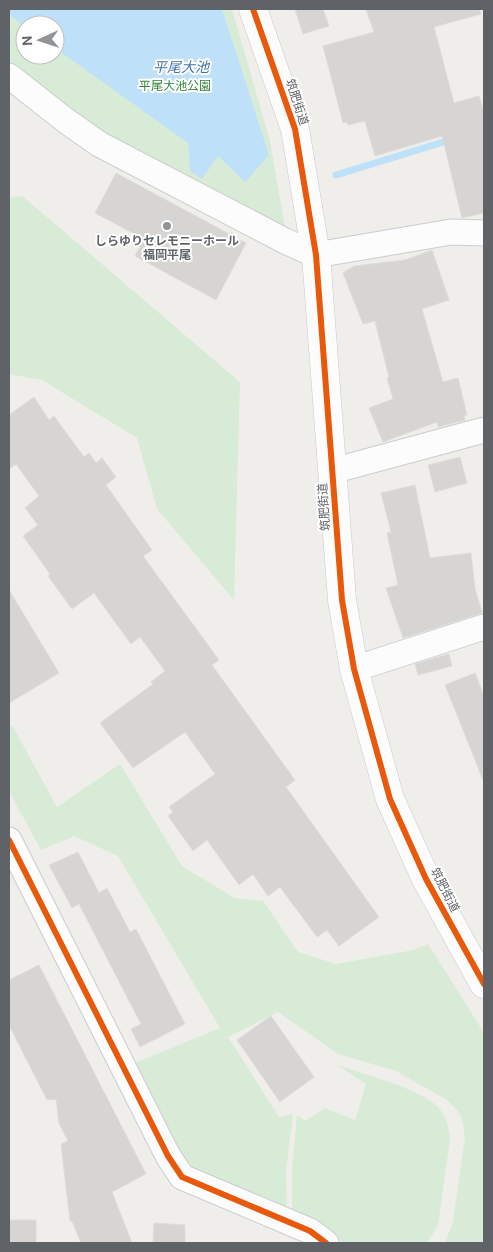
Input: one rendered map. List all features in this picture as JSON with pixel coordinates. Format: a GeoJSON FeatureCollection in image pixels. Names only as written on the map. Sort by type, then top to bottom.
{"type":"FeatureCollection","features":[{"type":"Feature","properties":{"kind":"street","name":"筑肥街道"},"geometry":{"type":"LineString","coordinates":[[253,9],[295,129],[316,255],[342,600],[354,669],[390,799],[426,879],[476,956],[484,984]]}},
{"type":"Feature","properties":{"kind":"street"},"geometry":{"type":"LineString","coordinates":[[9,76],[99,144],[285,241],[316,255],[451,232],[484,233]]}},
{"type":"Feature","properties":{"kind":"street"},"geometry":{"type":"LineString","coordinates":[[332,471],[484,430]]}},
{"type":"Feature","properties":{"kind":"street"},"geometry":{"type":"LineString","coordinates":[[354,669],[484,627]]}},
{"type":"Feature","properties":{"kind":"street"},"geometry":{"type":"LineString","coordinates":[[9,840],[168,1156],[182,1177],[310,1231],[326,1243]]}},
{"type":"Feature","properties":{"kind":"green space","name":"平尾大池"},"geometry":{"type":"Polygon","coordinates":[[[9,9],[232,9],[270,141],[285,228],[97,133],[9,65],[9,9]]]}},
{"type":"Feature","properties":{"kind":"green space"},"geometry":{"type":"Polygon","coordinates":[[[22,196],[240,382],[234,600],[157,509],[137,438],[42,380],[9,374],[9,198],[22,196]]]}},
{"type":"Feature","properties":{"kind":"green space"},"geometry":{"type":"Polygon","coordinates":[[[12,725],[57,807],[120,764],[182,866],[234,898],[263,901],[298,952],[336,964],[414,950],[428,944],[484,1033],[484,1243],[445,1243],[453,1222],[465,1138],[462,1119],[458,1111],[447,1100],[396,1071],[338,1054],[278,1012],[228,1037],[279,1117],[293,1114],[286,1171],[287,1211],[204,1174],[185,1162],[133,1064],[220,1028],[118,856],[74,836],[41,850],[9,791],[9,727],[12,725]]]}},
{"type":"Feature","properties":{"kind":"green space"},"geometry":{"type":"Polygon","coordinates":[[[337,1065],[405,1088],[429,1100],[441,1110],[449,1130],[450,1139],[438,1225],[427,1243],[344,1243],[321,1226],[292,1212],[292,1169],[297,1115],[305,1121],[325,1108],[355,1120],[366,1084],[337,1065]]]}},
{"type":"Feature","properties":{"kind":"water","name":"平尾大池"},"geometry":{"type":"Polygon","coordinates":[[[9,9],[222,9],[269,155],[245,182],[218,156],[202,179],[190,171],[188,143],[65,55],[65,15],[15,15],[15,19],[9,14],[9,9]]]}},
{"type":"Feature","properties":{"kind":"building"},"geometry":{"type":"Polygon","coordinates":[[[295,9],[323,9],[329,26],[303,34],[295,9]]]}},
{"type":"Feature","properties":{"kind":"building"},"geometry":{"type":"Polygon","coordinates":[[[366,9],[480,9],[481,14],[434,27],[454,103],[479,96],[484,113],[484,213],[462,218],[442,136],[375,156],[365,121],[348,125],[347,122],[343,123],[323,46],[374,32],[366,9]]]}},
{"type":"Feature","properties":{"kind":"building","name":"しらゆりセレモニーホール 福岡平尾"},"geometry":{"type":"Polygon","coordinates":[[[116,173],[246,243],[216,300],[135,256],[144,239],[95,213],[116,173]]]}},
{"type":"Feature","properties":{"kind":"building"},"geometry":{"type":"Polygon","coordinates":[[[432,250],[449,300],[422,309],[443,382],[458,378],[467,415],[464,416],[465,420],[438,427],[437,422],[383,442],[369,408],[393,399],[387,378],[389,377],[375,321],[363,324],[343,273],[354,266],[405,260],[432,250]]]}},
{"type":"Feature","properties":{"kind":"building"},"geometry":{"type":"Polygon","coordinates":[[[34,397],[49,420],[54,416],[84,457],[89,453],[96,463],[102,458],[116,477],[106,485],[152,550],[143,556],[219,660],[212,665],[295,780],[286,787],[379,917],[339,946],[327,930],[317,937],[280,887],[268,896],[253,874],[239,885],[207,840],[193,851],[168,816],[173,812],[169,807],[215,774],[185,732],[133,768],[100,723],[153,684],[151,682],[165,671],[140,637],[131,644],[94,593],[72,609],[48,576],[50,574],[23,536],[38,525],[25,508],[39,496],[16,464],[9,469],[9,415],[34,397]]]}},
{"type":"Feature","properties":{"kind":"building"},"geometry":{"type":"Polygon","coordinates":[[[460,457],[467,483],[435,492],[428,465],[460,457]]]}},
{"type":"Feature","properties":{"kind":"building"},"geometry":{"type":"Polygon","coordinates":[[[415,485],[430,558],[471,553],[475,588],[482,613],[403,638],[386,588],[398,585],[387,533],[391,532],[381,493],[415,485]]]}},
{"type":"Feature","properties":{"kind":"building"},"geometry":{"type":"Polygon","coordinates":[[[9,590],[59,673],[9,703],[9,590]]]}},
{"type":"Feature","properties":{"kind":"building"},"geometry":{"type":"Polygon","coordinates":[[[449,654],[452,666],[418,675],[415,664],[449,654]]]}},
{"type":"Feature","properties":{"kind":"building"},"geometry":{"type":"Polygon","coordinates":[[[475,673],[484,696],[483,780],[445,685],[475,673]]]}},
{"type":"Feature","properties":{"kind":"building"},"geometry":{"type":"Polygon","coordinates":[[[78,852],[99,893],[107,888],[130,932],[136,929],[185,1024],[140,1047],[131,1029],[141,1024],[79,904],[72,908],[49,865],[78,852]]]}},
{"type":"Feature","properties":{"kind":"building"},"geometry":{"type":"Polygon","coordinates":[[[39,965],[146,1174],[112,1192],[132,1243],[81,1243],[72,1221],[70,1221],[61,1144],[68,1141],[59,1123],[56,1099],[47,1100],[9,1025],[9,980],[39,965]]]}},
{"type":"Feature","properties":{"kind":"building"},"geometry":{"type":"Polygon","coordinates":[[[271,1016],[314,1077],[280,1102],[237,1040],[271,1016]]]}},
{"type":"Feature","properties":{"kind":"building"},"geometry":{"type":"Polygon","coordinates":[[[9,1220],[36,1220],[36,1243],[9,1243],[9,1220]]]}},
{"type":"Feature","properties":{"kind":"building"},"geometry":{"type":"Polygon","coordinates":[[[154,1223],[185,1225],[185,1243],[153,1243],[154,1223]]]}},
{"type":"Feature","properties":{"kind":"waterway"},"geometry":{"type":"LineString","coordinates":[[336,175],[450,140]]}},
{"type":"Feature","properties":{"kind":"cycle path"},"geometry":{"type":"LineString","coordinates":[[253,9],[295,129],[316,255],[342,600],[354,669],[390,799],[426,879],[484,984]]}},
{"type":"Feature","properties":{"kind":"cycle path"},"geometry":{"type":"LineString","coordinates":[[9,840],[168,1156],[182,1177],[310,1231],[326,1243]]}},
{"type":"Feature","properties":{"kind":"place","name":"しらゆりセレモニーホール 福岡平尾"},"geometry":{"type":"Point","coordinates":[167,226]}},
{"type":"Feature","properties":{"kind":"park label","name":"平尾大池公園"},"geometry":{"type":"Point","coordinates":[175,86]}}]}
